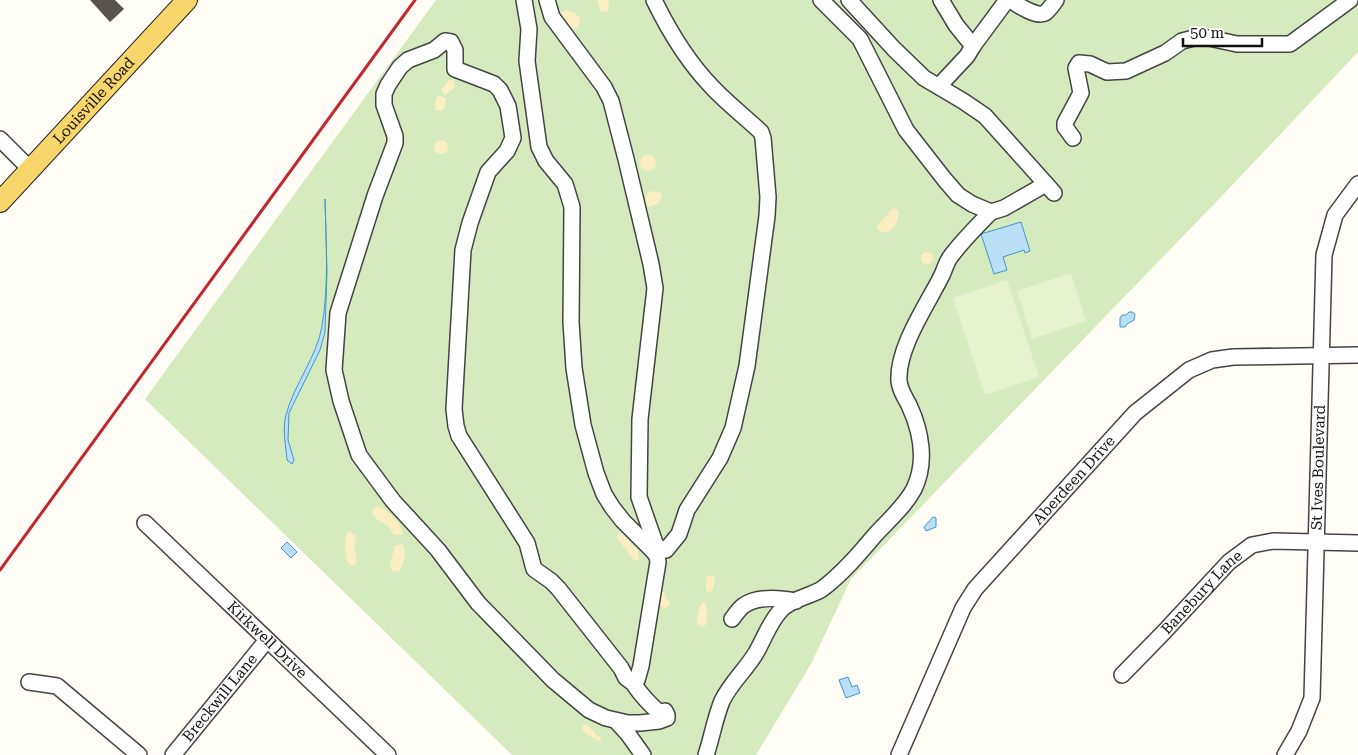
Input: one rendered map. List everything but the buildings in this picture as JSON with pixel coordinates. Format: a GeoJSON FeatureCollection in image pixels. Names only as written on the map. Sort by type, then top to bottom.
{"type":"FeatureCollection","features":[{"type":"Feature","properties":{"kind":"main road","name":"Louisville Road"},"geometry":{"type":"LineString","coordinates":[[0,202],[187,0]]}},
{"type":"Feature","properties":{"kind":"street"},"geometry":{"type":"LineString","coordinates":[[524,0],[529,29],[527,60],[539,147],[546,161],[565,184],[572,207],[571,322],[574,368],[583,425],[596,473],[604,494],[618,514],[657,551],[666,550],[679,534],[687,510],[720,458],[733,428],[747,366],[768,198],[766,163],[761,132],[711,86],[682,49],[654,0]]}},
{"type":"Feature","properties":{"kind":"street"},"geometry":{"type":"LineString","coordinates":[[546,0],[552,17],[604,87],[611,101],[651,264],[655,288],[640,419],[639,497],[657,551],[658,562],[641,666],[637,680],[633,683]]}},
{"type":"Feature","properties":{"kind":"street"},"geometry":{"type":"LineString","coordinates":[[821,0],[860,39],[906,130],[945,180],[958,195],[972,204],[991,212]]}},
{"type":"Feature","properties":{"kind":"street"},"geometry":{"type":"LineString","coordinates":[[706,755],[722,701],[735,679],[754,655],[774,619],[783,608],[796,600],[812,595],[833,580],[913,491],[920,475],[922,448],[909,405],[901,392],[899,381],[900,367],[906,346],[924,306],[942,276],[950,258],[968,235],[991,212],[1050,188],[985,116],[964,101],[924,78],[894,49],[849,0]]}},
{"type":"Feature","properties":{"kind":"street"},"geometry":{"type":"LineString","coordinates":[[941,0],[956,25],[973,46]]}},
{"type":"Feature","properties":{"kind":"street"},"geometry":{"type":"LineString","coordinates":[[938,86],[967,56],[1007,0]]}},
{"type":"Feature","properties":{"kind":"street"},"geometry":{"type":"LineString","coordinates":[[1011,0],[1024,8],[1041,14],[1046,13],[1056,0]]}},
{"type":"Feature","properties":{"kind":"street"},"geometry":{"type":"LineString","coordinates":[[1073,138],[1065,127],[1065,123],[1081,93],[1076,68],[1079,63],[1090,64],[1107,72],[1126,70],[1165,53],[1182,41],[1194,38],[1209,38],[1237,44],[1290,44],[1350,0]]}},
{"type":"Feature","properties":{"kind":"street"},"geometry":{"type":"LineString","coordinates":[[445,41],[451,42],[455,50],[455,69],[494,84],[500,90],[508,106],[513,130],[513,138],[507,151],[488,172],[470,223],[463,250],[454,409],[456,426],[469,452],[527,543],[534,569],[558,588],[621,668],[626,678],[633,683],[644,699],[660,713],[665,712],[667,718],[640,723],[616,721],[598,716],[553,680],[478,603],[438,550],[393,501],[358,455],[341,401],[334,370],[338,313],[375,196],[395,142],[384,105],[384,94],[400,67],[408,60],[434,50],[445,41]]}},
{"type":"Feature","properties":{"kind":"street"},"geometry":{"type":"LineString","coordinates":[[0,139],[30,169]]}},
{"type":"Feature","properties":{"kind":"street","name":"St Ives Boulevard"},"geometry":{"type":"LineString","coordinates":[[1285,755],[1312,698],[1324,255],[1335,215],[1358,184]]}},
{"type":"Feature","properties":{"kind":"street","name":"Aberdeen Drive"},"geometry":{"type":"LineString","coordinates":[[899,755],[947,643],[975,590],[1135,413],[1189,370],[1212,360],[1233,356],[1358,355]]}},
{"type":"Feature","properties":{"kind":"street","name":"Kirkwell Drive"},"geometry":{"type":"LineString","coordinates":[[145,523],[388,755]]}},
{"type":"Feature","properties":{"kind":"street","name":"Banebury Lane"},"geometry":{"type":"LineString","coordinates":[[1122,675],[1229,562],[1252,545],[1273,541],[1358,543]]}},
{"type":"Feature","properties":{"kind":"street"},"geometry":{"type":"LineString","coordinates":[[732,619],[742,606],[768,598],[796,600]]}},
{"type":"Feature","properties":{"kind":"street","name":"Breckwill Lane"},"geometry":{"type":"LineString","coordinates":[[173,755],[267,640]]}},
{"type":"Feature","properties":{"kind":"street"},"geometry":{"type":"LineString","coordinates":[[29,682],[57,686],[139,755]]}},
{"type":"Feature","properties":{"kind":"street"},"geometry":{"type":"LineString","coordinates":[[616,721],[643,755]]}},
{"type":"Feature","properties":{"kind":"green space"},"geometry":{"type":"Polygon","coordinates":[[[436,0],[1358,0],[1358,52],[1221,197],[851,579],[811,664],[756,755],[512,755],[145,399],[436,0]]]}},
{"type":"Feature","properties":{"kind":"green space"},"geometry":{"type":"Polygon","coordinates":[[[1071,273],[1086,321],[1032,339],[1017,291],[1071,273]]]}},
{"type":"Feature","properties":{"kind":"green space"},"geometry":{"type":"Polygon","coordinates":[[[1007,280],[1039,377],[985,395],[953,298],[1007,280]]]}},
{"type":"Feature","properties":{"kind":"sand"},"geometry":{"type":"Polygon","coordinates":[[[597,0],[608,0],[608,10],[605,12],[600,11],[597,0]]]}},
{"type":"Feature","properties":{"kind":"sand"},"geometry":{"type":"Polygon","coordinates":[[[566,10],[575,13],[580,18],[576,29],[568,25],[563,18],[561,13],[566,10]]]}},
{"type":"Feature","properties":{"kind":"sand"},"geometry":{"type":"Polygon","coordinates":[[[449,80],[454,81],[454,88],[445,95],[441,90],[449,80]]]}},
{"type":"Feature","properties":{"kind":"sand"},"geometry":{"type":"Polygon","coordinates":[[[438,95],[446,98],[444,109],[441,111],[435,110],[435,102],[438,95]]]}},
{"type":"Feature","properties":{"kind":"sand"},"geometry":{"type":"Polygon","coordinates":[[[441,140],[446,142],[448,147],[446,152],[441,154],[436,152],[434,147],[436,142],[441,140]]]}},
{"type":"Feature","properties":{"kind":"sand"},"geometry":{"type":"Polygon","coordinates":[[[648,155],[656,163],[648,171],[640,163],[648,155]]]}},
{"type":"Feature","properties":{"kind":"sand"},"geometry":{"type":"Polygon","coordinates":[[[652,191],[661,193],[662,198],[657,204],[648,207],[645,200],[647,193],[652,191]]]}},
{"type":"Feature","properties":{"kind":"sand"},"geometry":{"type":"Polygon","coordinates":[[[893,208],[898,210],[898,219],[894,227],[887,232],[878,230],[877,226],[893,208]]]}},
{"type":"Feature","properties":{"kind":"sand"},"geometry":{"type":"Polygon","coordinates":[[[925,252],[929,252],[933,258],[929,264],[925,264],[921,260],[921,256],[925,252]]]}},
{"type":"Feature","properties":{"kind":"sand"},"geometry":{"type":"Polygon","coordinates":[[[376,506],[392,516],[401,528],[402,535],[394,535],[388,526],[374,517],[372,512],[376,506]]]}},
{"type":"Feature","properties":{"kind":"sand"},"geometry":{"type":"Polygon","coordinates":[[[349,531],[356,536],[354,546],[357,563],[352,566],[347,561],[345,550],[346,535],[349,531]]]}},
{"type":"Feature","properties":{"kind":"sand"},"geometry":{"type":"Polygon","coordinates":[[[619,533],[638,551],[639,559],[635,561],[616,537],[619,533]]]}},
{"type":"Feature","properties":{"kind":"sand"},"geometry":{"type":"Polygon","coordinates":[[[401,544],[404,547],[405,558],[400,570],[395,572],[392,571],[390,564],[395,546],[401,544]]]}},
{"type":"Feature","properties":{"kind":"sand"},"geometry":{"type":"Polygon","coordinates":[[[709,575],[714,577],[715,581],[712,591],[706,592],[706,578],[709,575]]]}},
{"type":"Feature","properties":{"kind":"sand"},"geometry":{"type":"Polygon","coordinates":[[[658,590],[664,592],[670,602],[669,606],[665,608],[660,605],[657,598],[658,590]]]}},
{"type":"Feature","properties":{"kind":"sand"},"geometry":{"type":"Polygon","coordinates":[[[704,601],[707,617],[705,626],[702,627],[697,624],[697,618],[699,608],[704,601]]]}},
{"type":"Feature","properties":{"kind":"sand"},"geometry":{"type":"Polygon","coordinates":[[[585,724],[596,735],[601,737],[599,741],[582,730],[585,724]]]}},
{"type":"Feature","properties":{"kind":"water"},"geometry":{"type":"Polygon","coordinates":[[[1021,222],[1030,251],[1025,253],[1024,250],[1003,257],[1007,270],[994,274],[981,234],[1021,222]]]}},
{"type":"Feature","properties":{"kind":"water"},"geometry":{"type":"Polygon","coordinates":[[[326,247],[327,271],[325,332],[320,350],[289,413],[288,440],[294,460],[292,464],[287,460],[284,432],[285,421],[294,392],[311,360],[322,326],[326,295],[326,247]]]}},
{"type":"Feature","properties":{"kind":"water"},"geometry":{"type":"Polygon","coordinates":[[[1129,312],[1135,314],[1134,320],[1125,327],[1120,327],[1120,318],[1129,312]]]}},
{"type":"Feature","properties":{"kind":"water"},"geometry":{"type":"Polygon","coordinates":[[[933,517],[936,518],[936,527],[926,531],[924,527],[933,517]]]}},
{"type":"Feature","properties":{"kind":"water"},"geometry":{"type":"Polygon","coordinates":[[[287,542],[297,552],[291,558],[281,548],[287,542]]]}},
{"type":"Feature","properties":{"kind":"water"},"geometry":{"type":"Polygon","coordinates":[[[848,677],[852,687],[857,685],[860,693],[846,698],[839,680],[848,677]]]}},
{"type":"Feature","properties":{"kind":"railway"},"geometry":{"type":"LineString","coordinates":[[0,570],[415,0]]}}]}
